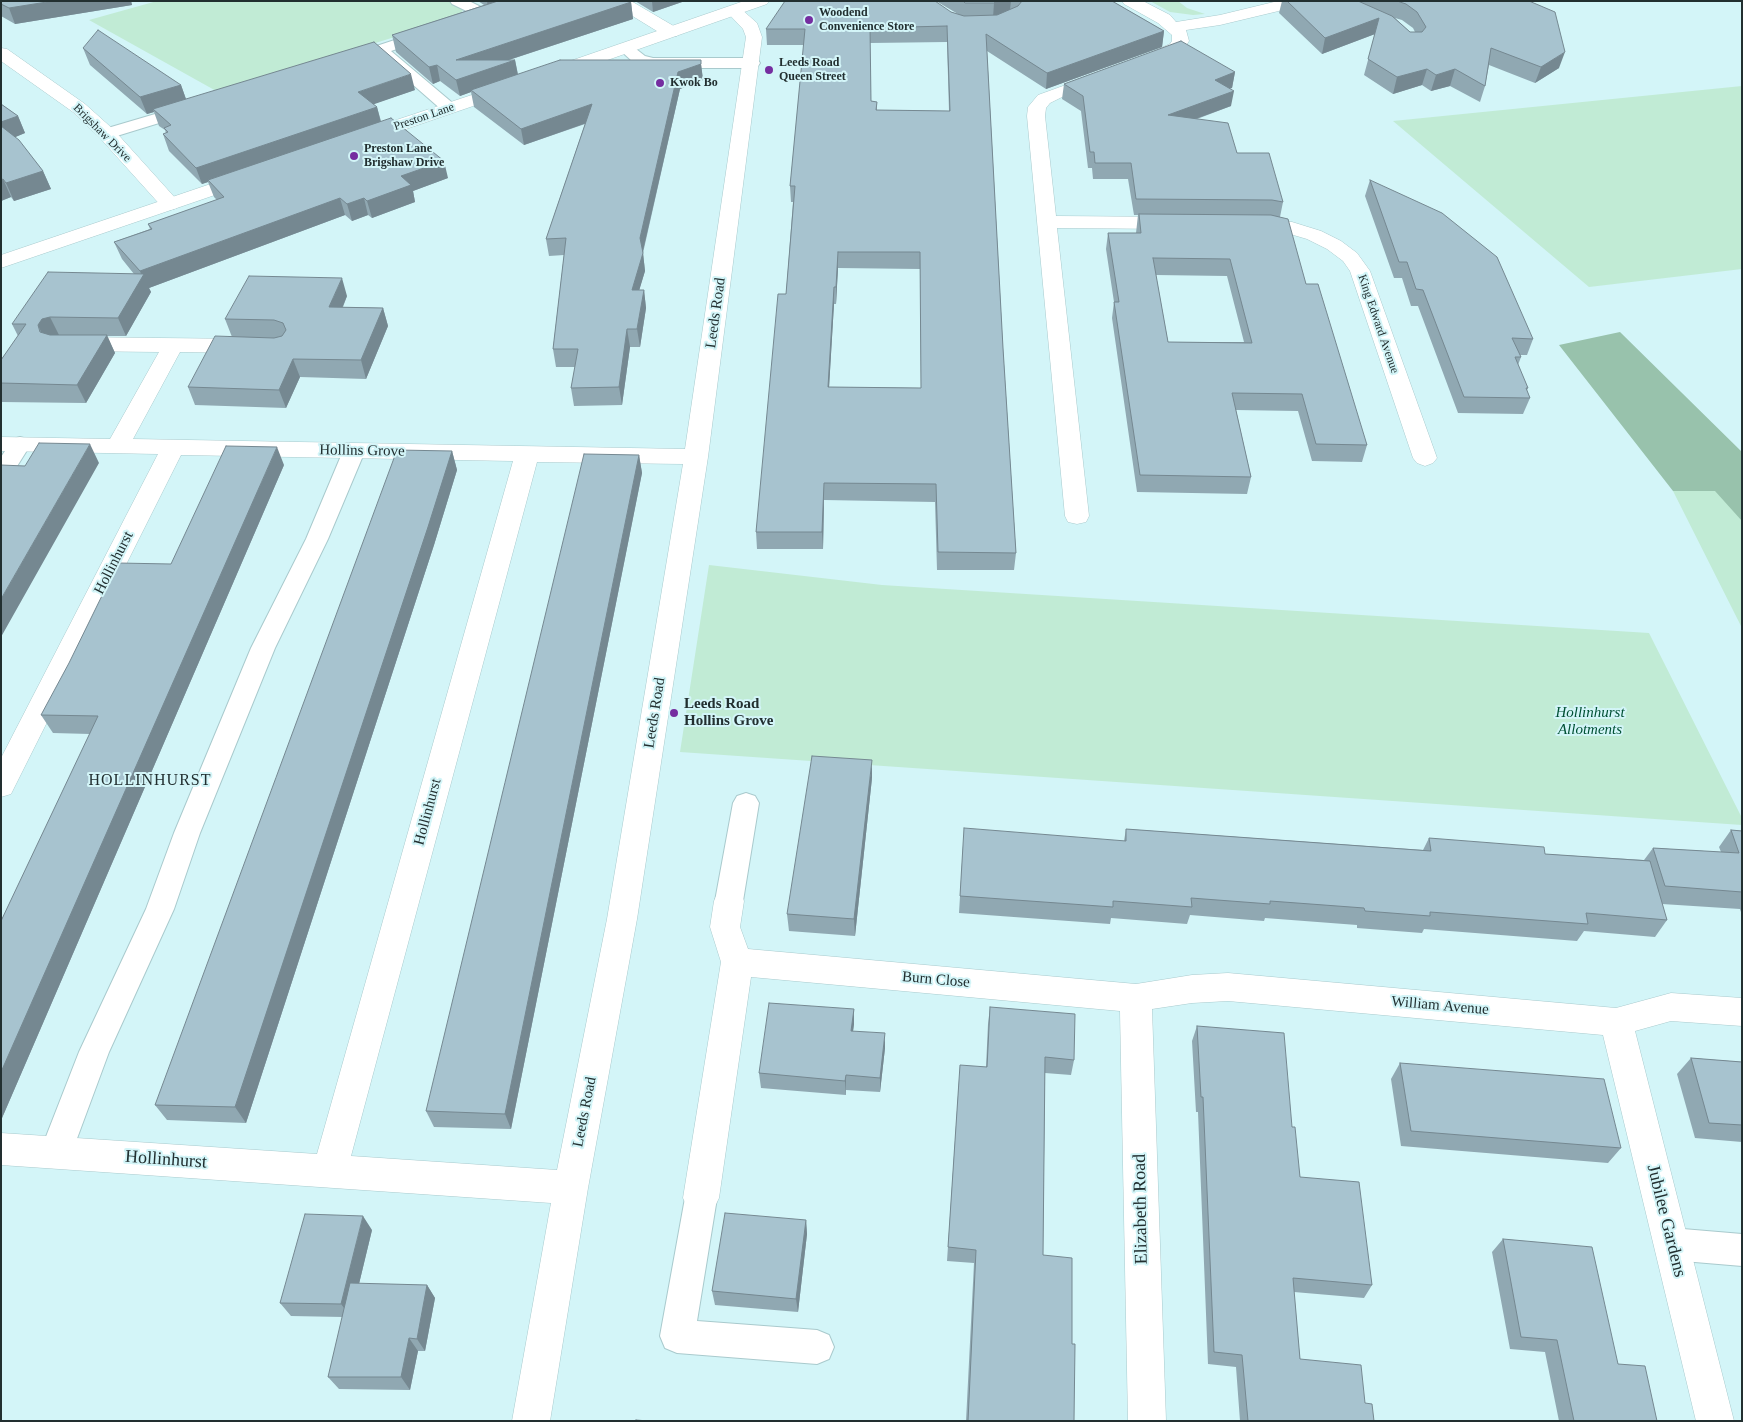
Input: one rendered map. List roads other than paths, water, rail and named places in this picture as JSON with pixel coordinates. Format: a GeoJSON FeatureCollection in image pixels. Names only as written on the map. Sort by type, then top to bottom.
{"type":"FeatureCollection","features":[{"type":"Feature","properties":{"kind":"street"},"geometry":{"type":"LineString","coordinates":[[619,1],[670,32]]}},
{"type":"Feature","properties":{"kind":"street"},"geometry":{"type":"LineString","coordinates":[[542,76],[761,1]]}},
{"type":"Feature","properties":{"kind":"street"},"geometry":{"type":"LineString","coordinates":[[1077,516],[1036,116],[1037,107],[1044,99],[1056,93],[1167,54],[1176,48],[1181,41],[1180,34],[1174,26],[1130,1]]}},
{"type":"Feature","properties":{"kind":"street"},"geometry":{"type":"LineString","coordinates":[[1174,26],[1220,20],[1292,3],[1333,4]]}},
{"type":"Feature","properties":{"kind":"street","name":"Leeds Road"},"geometry":{"type":"LineString","coordinates":[[531,1421],[571,1188],[622,919],[696,457],[752,63],[754,37],[751,26],[734,11]]}},
{"type":"Feature","properties":{"kind":"street","name":"Brigshaw Drive"},"geometry":{"type":"LineString","coordinates":[[1,53],[79,108],[107,134],[170,204]]}},
{"type":"Feature","properties":{"kind":"street","name":"Preston Lane"},"geometry":{"type":"LineString","coordinates":[[347,143],[524,83]]}},
{"type":"Feature","properties":{"kind":"street"},"geometry":{"type":"LineString","coordinates":[[1,262],[264,172]]}},
{"type":"Feature","properties":{"kind":"street"},"geometry":{"type":"LineString","coordinates":[[1048,222],[1191,223]]}},
{"type":"Feature","properties":{"kind":"street","name":"King Edward Avenue"},"geometry":{"type":"LineString","coordinates":[[1239,224],[1268,224],[1292,228],[1334,246],[1355,264],[1360,271],[1425,458]]}},
{"type":"Feature","properties":{"kind":"street"},"geometry":{"type":"LineString","coordinates":[[59,344],[270,347]]}},
{"type":"Feature","properties":{"kind":"street"},"geometry":{"type":"LineString","coordinates":[[118,446],[173,345]]}},
{"type":"Feature","properties":{"kind":"street","name":"Hollins Grove"},"geometry":{"type":"LineString","coordinates":[[11,444],[696,457]]}},
{"type":"Feature","properties":{"kind":"street","name":"Hollinhurst"},"geometry":{"type":"LineString","coordinates":[[1,786],[173,447]]}},
{"type":"Feature","properties":{"kind":"street","name":"Hollinhurst"},"geometry":{"type":"LineString","coordinates":[[330,1171],[527,454]]}},
{"type":"Feature","properties":{"kind":"street"},"geometry":{"type":"LineString","coordinates":[[701,1198],[736,962],[725,927],[729,901]]}},
{"type":"Feature","properties":{"kind":"street","name":"Burn Close"},"geometry":{"type":"LineString","coordinates":[[736,962],[1136,998]]}},
{"type":"Feature","properties":{"kind":"street","name":"William Avenue"},"geometry":{"type":"LineString","coordinates":[[1136,998],[1192,989],[1228,987],[1616,1022],[1671,1007],[1742,1012]]}},
{"type":"Feature","properties":{"kind":"street","name":"Elizabeth Road"},"geometry":{"type":"LineString","coordinates":[[1136,998],[1147,1421]]}},
{"type":"Feature","properties":{"kind":"street","name":"Jubilee Gardens"},"geometry":{"type":"LineString","coordinates":[[1616,1022],[1715,1421]]}},
{"type":"Feature","properties":{"kind":"street","name":"Hollinhurst"},"geometry":{"type":"LineString","coordinates":[[1,1149],[571,1188]]}},
{"type":"Feature","properties":{"kind":"lane"},"geometry":{"type":"LineString","coordinates":[[457,1],[486,16]]}},
{"type":"Feature","properties":{"kind":"lane"},"geometry":{"type":"LineString","coordinates":[[469,21],[504,10]]}},
{"type":"Feature","properties":{"kind":"lane"},"geometry":{"type":"LineString","coordinates":[[333,64],[442,30]]}},
{"type":"Feature","properties":{"kind":"lane"},"geometry":{"type":"LineString","coordinates":[[626,48],[639,59],[652,63],[752,63]]}},
{"type":"Feature","properties":{"kind":"lane"},"geometry":{"type":"LineString","coordinates":[[381,50],[450,108]]}},
{"type":"Feature","properties":{"kind":"lane"},"geometry":{"type":"LineString","coordinates":[[107,134],[201,105]]}},
{"type":"Feature","properties":{"kind":"lane"},"geometry":{"type":"LineString","coordinates":[[1,474],[11,444]]}},
{"type":"Feature","properties":{"kind":"lane"},"geometry":{"type":"LineString","coordinates":[[56,1152],[94,1052],[160,909],[187,833],[263,648],[316,539],[354,450]]}},
{"type":"Feature","properties":{"kind":"lane"},"geometry":{"type":"LineString","coordinates":[[729,901],[746,803]]}},
{"type":"Feature","properties":{"kind":"lane"},"geometry":{"type":"LineString","coordinates":[[701,1198],[677,1336],[817,1347]]}},
{"type":"Feature","properties":{"kind":"lane"},"geometry":{"type":"LineString","coordinates":[[1671,1244],[1742,1250]]}},
{"type":"Feature","properties":{"kind":"place","name":"Woodend Convenience Store"},"geometry":{"type":"Point","coordinates":[809,20]}},
{"type":"Feature","properties":{"kind":"place","name":"Leeds Road Queen Street"},"geometry":{"type":"Point","coordinates":[769,70]}},
{"type":"Feature","properties":{"kind":"place","name":"Kwok Bo"},"geometry":{"type":"Point","coordinates":[660,83]}},
{"type":"Feature","properties":{"kind":"place","name":"Preston Lane Brigshaw Drive"},"geometry":{"type":"Point","coordinates":[354,156]}},
{"type":"Feature","properties":{"kind":"place","name":"Leeds Road Hollins Grove"},"geometry":{"type":"Point","coordinates":[674,713]}},
{"type":"Feature","properties":{"kind":"district","name":"HOLLINHURST"},"geometry":{"type":"Point","coordinates":[150,781]}},
{"type":"Feature","properties":{"kind":"park label","name":"Hollinhurst Allotments"},"geometry":{"type":"Point","coordinates":[1590,722]}}]}
